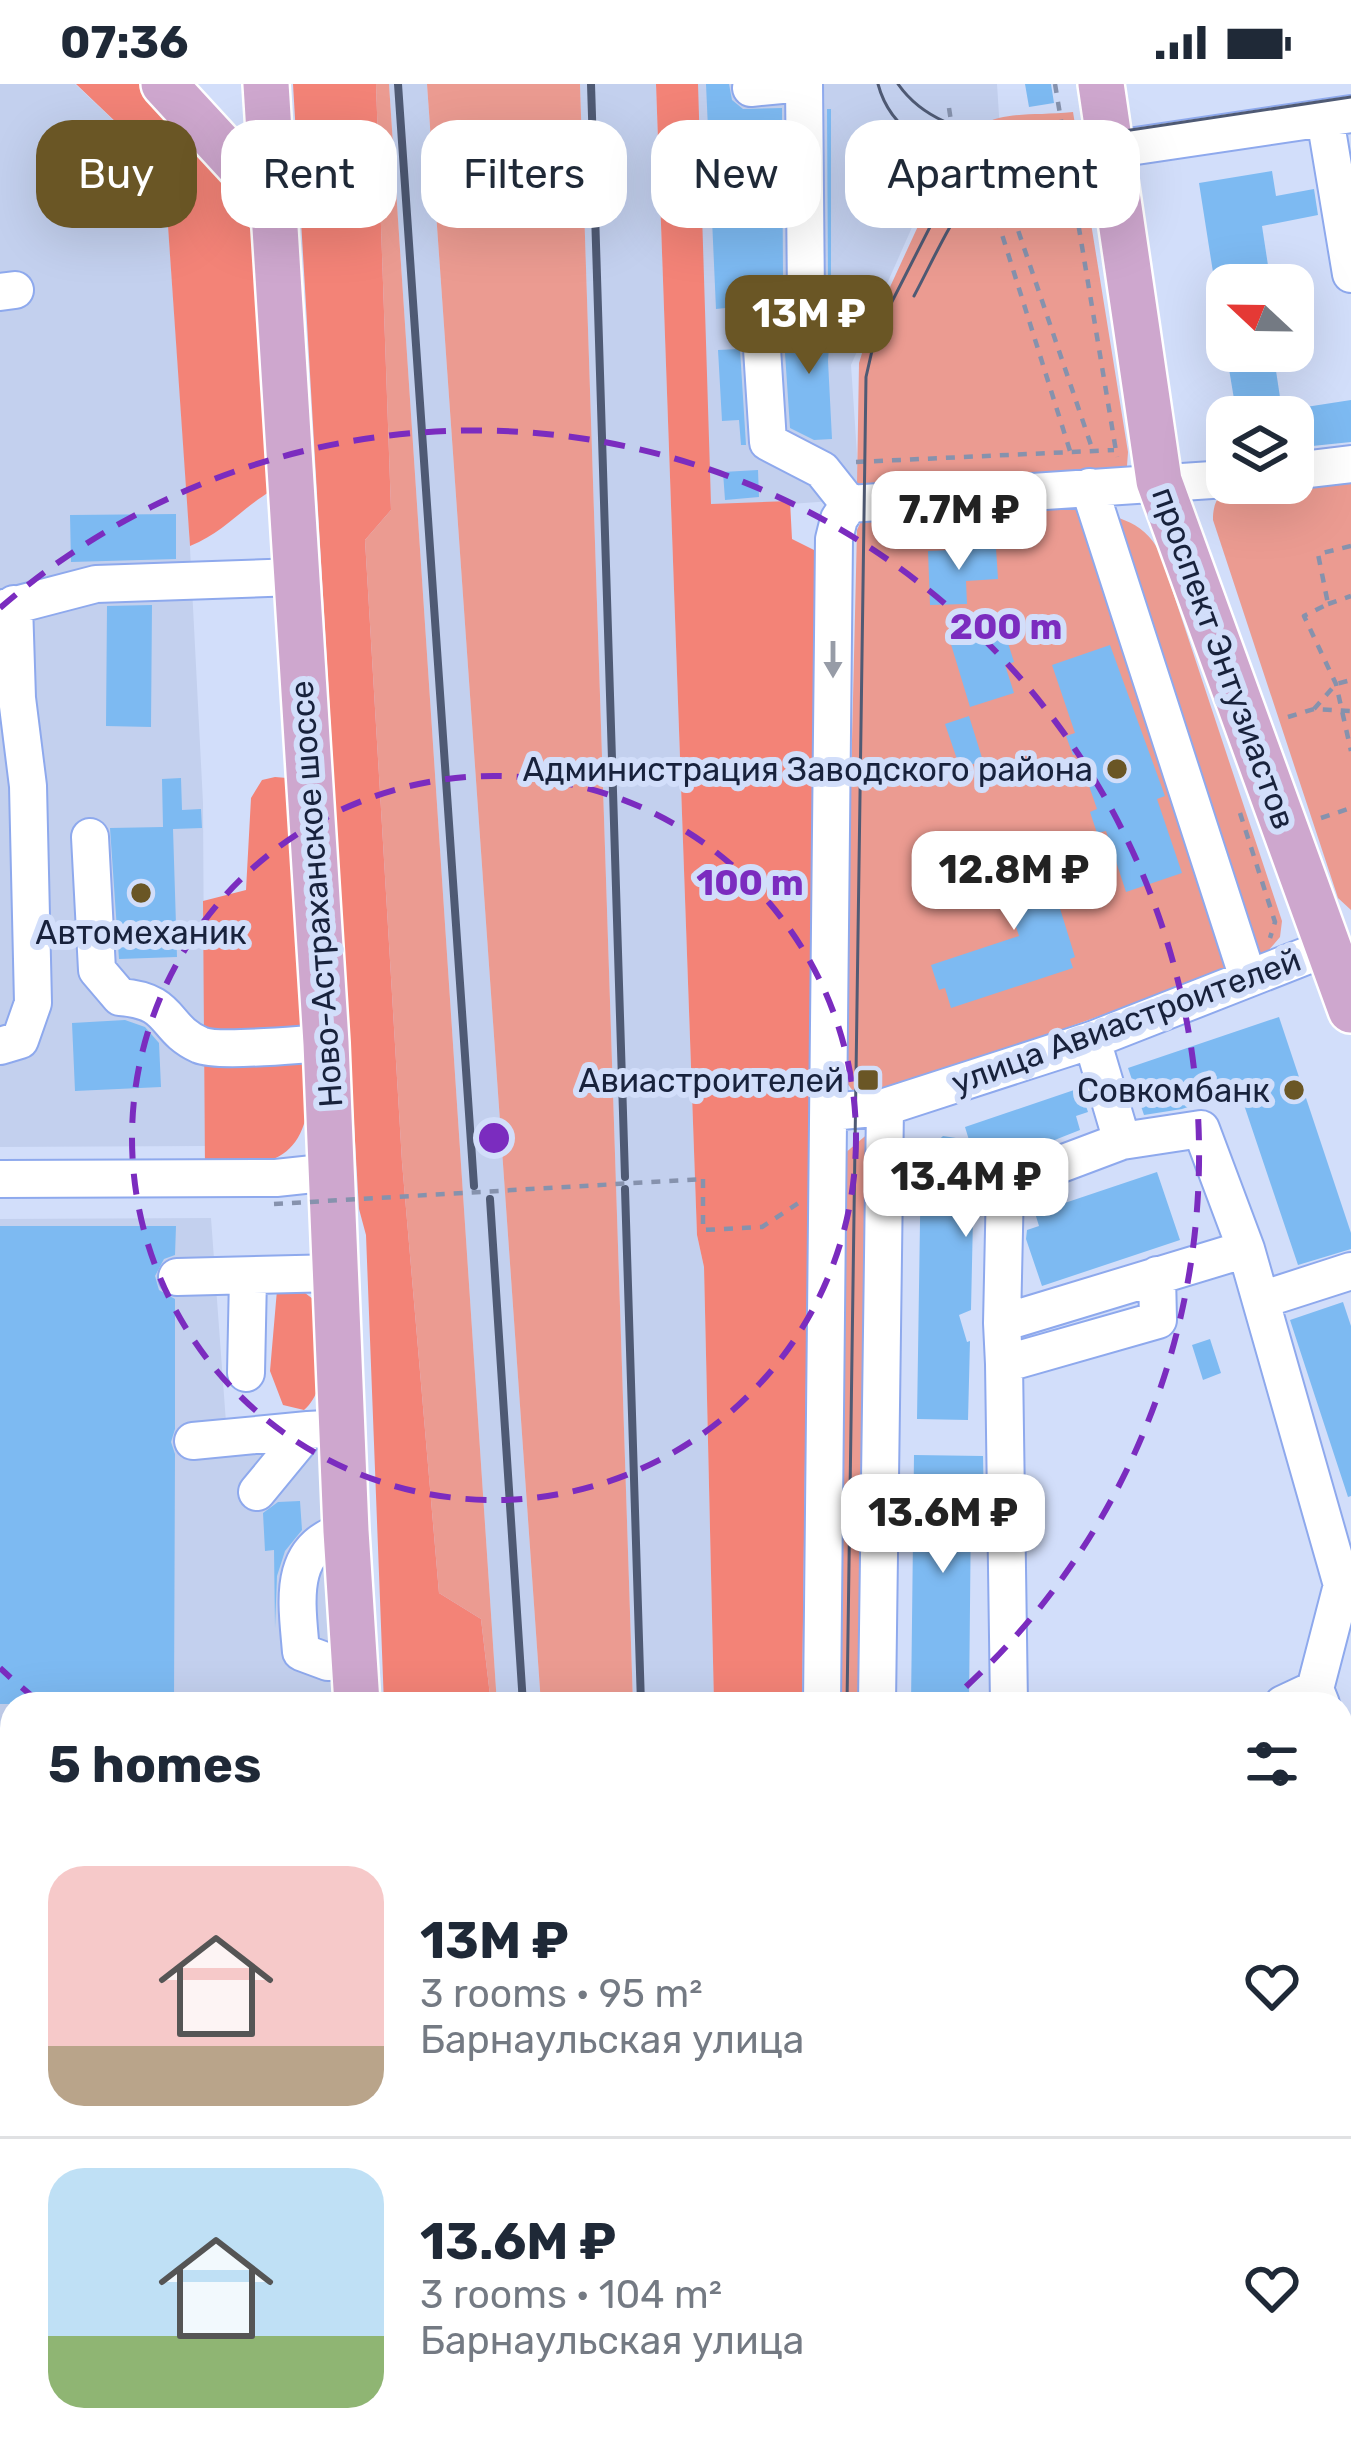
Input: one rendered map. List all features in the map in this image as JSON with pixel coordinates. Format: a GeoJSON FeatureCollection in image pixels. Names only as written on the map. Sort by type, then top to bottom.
{"type":"FeatureCollection","features":[{"type":"Feature","properties":{"kind":"main road"},"geometry":{"type":"LineString","coordinates":[[164,84],[221,147]]}},
{"type":"Feature","properties":{"kind":"main road","name":"Ново-Астраханское шоссе"},"geometry":{"type":"LineString","coordinates":[[266,84],[268,120]]}},
{"type":"Feature","properties":{"kind":"main road","name":"проспект Энтузиастов"},"geometry":{"type":"LineString","coordinates":[[1094,120],[1101,84]]}},
{"type":"Feature","properties":{"kind":"main road","name":"Ново-Астраханское шоссе"},"geometry":{"type":"LineString","coordinates":[[273,228],[338,1273],[326,1429],[346,1531],[356,1682]]}},
{"type":"Feature","properties":{"kind":"main road","name":"проспект Энтузиастов"},"geometry":{"type":"LineString","coordinates":[[1104,228],[1159,481],[1340,943],[1351,1010]]}},
{"type":"Feature","properties":{"kind":"street"},"geometry":{"type":"LineString","coordinates":[[751,88],[792,84]]}},
{"type":"Feature","properties":{"kind":"street"},"geometry":{"type":"LineString","coordinates":[[804,84],[806,300],[759,302],[768,442],[822,470],[850,504]]}},
{"type":"Feature","properties":{"kind":"street"},"geometry":{"type":"LineString","coordinates":[[1140,147],[1338,116],[1351,274]]}},
{"type":"Feature","properties":{"kind":"street"},"geometry":{"type":"LineString","coordinates":[[1314,468],[1351,464]]}},
{"type":"Feature","properties":{"kind":"street"},"geometry":{"type":"LineString","coordinates":[[1091,469],[1256,962]]}},
{"type":"Feature","properties":{"kind":"street"},"geometry":{"type":"LineString","coordinates":[[822,1692],[834,539],[839,519],[850,504],[1091,469],[1159,481],[1206,479]]}},
{"type":"Feature","properties":{"kind":"street"},"geometry":{"type":"LineString","coordinates":[[0,1046],[20,1040],[32,1003],[28,786],[7,606],[96,584],[296,577]]}},
{"type":"Feature","properties":{"kind":"street"},"geometry":{"type":"LineString","coordinates":[[90,837],[97,970],[121,997],[146,999],[204,1047],[326,1043]]}},
{"type":"Feature","properties":{"kind":"street","name":"улица Авиастроителей"},"geometry":{"type":"LineString","coordinates":[[830,1112],[885,1107],[1092,1040],[1256,962],[1340,943]]}},
{"type":"Feature","properties":{"kind":"street"},"geometry":{"type":"LineString","coordinates":[[1092,1040],[1121,1141]]}},
{"type":"Feature","properties":{"kind":"street"},"geometry":{"type":"LineString","coordinates":[[877,1692],[885,1107]]}},
{"type":"Feature","properties":{"kind":"street"},"geometry":{"type":"LineString","coordinates":[[1009,1692],[1002,1323],[1005,1185],[1121,1141],[1201,1129],[1246,1249],[1346,1584],[1308,1692]]}},
{"type":"Feature","properties":{"kind":"street"},"geometry":{"type":"LineString","coordinates":[[0,1179],[276,1178],[332,1172]]}},
{"type":"Feature","properties":{"kind":"street"},"geometry":{"type":"LineString","coordinates":[[1002,1323],[1246,1249]]}},
{"type":"Feature","properties":{"kind":"street"},"geometry":{"type":"LineString","coordinates":[[1261,1300],[1351,1270]]}},
{"type":"Feature","properties":{"kind":"street"},"geometry":{"type":"LineString","coordinates":[[177,1277],[338,1273]]}},
{"type":"Feature","properties":{"kind":"street"},"geometry":{"type":"LineString","coordinates":[[1004,1364],[1158,1320],[1156,1275]]}},
{"type":"Feature","properties":{"kind":"street"},"geometry":{"type":"LineString","coordinates":[[246,1372],[248,1277]]}},
{"type":"Feature","properties":{"kind":"street"},"geometry":{"type":"LineString","coordinates":[[193,1441],[326,1429]]}},
{"type":"Feature","properties":{"kind":"street"},"geometry":{"type":"LineString","coordinates":[[257,1492],[326,1429]]}},
{"type":"Feature","properties":{"kind":"path"},"geometry":{"type":"LineString","coordinates":[[949,108],[951,120]]}},
{"type":"Feature","properties":{"kind":"path"},"geometry":{"type":"LineString","coordinates":[[1000,228],[1070,451],[1091,469]]}},
{"type":"Feature","properties":{"kind":"path"},"geometry":{"type":"LineString","coordinates":[[1016,228],[1091,469]]}},
{"type":"Feature","properties":{"kind":"path"},"geometry":{"type":"LineString","coordinates":[[1091,469],[1114,450]]}},
{"type":"Feature","properties":{"kind":"path"},"geometry":{"type":"LineString","coordinates":[[822,470],[842,462],[1070,451]]}},
{"type":"Feature","properties":{"kind":"path"},"geometry":{"type":"LineString","coordinates":[[1328,604],[1318,554],[1351,546]]}},
{"type":"Feature","properties":{"kind":"path"},"geometry":{"type":"LineString","coordinates":[[1351,596],[1304,616],[1348,712],[1351,751]]}},
{"type":"Feature","properties":{"kind":"path"},"geometry":{"type":"LineString","coordinates":[[1314,709],[1336,684],[1351,680]]}},
{"type":"Feature","properties":{"kind":"path"},"geometry":{"type":"LineString","coordinates":[[1288,717],[1314,709],[1348,712]]}},
{"type":"Feature","properties":{"kind":"path"},"geometry":{"type":"LineString","coordinates":[[1321,818],[1351,808]]}},
{"type":"Feature","properties":{"kind":"path"},"geometry":{"type":"LineString","coordinates":[[1240,812],[1276,922],[1256,962]]}},
{"type":"Feature","properties":{"kind":"path"},"geometry":{"type":"LineString","coordinates":[[274,1204],[703,1179],[703,1230],[762,1227],[803,1199]]}},
{"type":"Feature","properties":{"kind":"shaded area"},"geometry":{"type":"Polygon","coordinates":[[[0,84],[75,84],[113,120],[36,120],[36,228],[168,228],[203,803],[205,1146],[0,1147],[0,84]]]}},
{"type":"Feature","properties":{"kind":"shaded area"},"geometry":{"type":"Polygon","coordinates":[[[76,84],[143,84],[175,120],[114,120],[76,84]]]}},
{"type":"Feature","properties":{"kind":"shaded area"},"geometry":{"type":"Polygon","coordinates":[[[293,84],[376,84],[377,120],[295,120],[293,84]]]}},
{"type":"Feature","properties":{"kind":"shaded area"},"geometry":{"type":"Polygon","coordinates":[[[376,84],[389,84],[391,120],[377,120],[376,84]]]}},
{"type":"Feature","properties":{"kind":"shaded area"},"geometry":{"type":"Polygon","coordinates":[[[389,84],[427,84],[430,120],[421,120],[421,228],[437,228],[540,1692],[496,1692],[397,204],[397,120],[391,120],[389,84]]]}},
{"type":"Feature","properties":{"kind":"shaded area"},"geometry":{"type":"Polygon","coordinates":[[[427,84],[580,84],[581,120],[430,120],[427,84]]]}},
{"type":"Feature","properties":{"kind":"shaded area"},"geometry":{"type":"Polygon","coordinates":[[[580,84],[656,84],[657,120],[651,120],[651,228],[661,228],[697,1235],[704,1267],[714,1692],[633,1692],[585,228],[627,228],[627,120],[581,120],[580,84]]]}},
{"type":"Feature","properties":{"kind":"shaded area"},"geometry":{"type":"Polygon","coordinates":[[[656,84],[698,84],[699,120],[657,120],[656,84]]]}},
{"type":"Feature","properties":{"kind":"shaded area"},"geometry":{"type":"Polygon","coordinates":[[[680,84],[997,84],[999,120],[845,120],[845,228],[912,228],[851,365],[860,499],[708,510],[689,228],[821,228],[821,120],[682,120],[680,84]]]}},
{"type":"Feature","properties":{"kind":"shaded area"},"geometry":{"type":"Polygon","coordinates":[[[1073,112],[1074,120],[993,120],[1073,112]]]}},
{"type":"Feature","properties":{"kind":"shaded area"},"geometry":{"type":"Polygon","coordinates":[[[197,146],[221,173],[221,228],[251,228],[271,491],[190,546],[168,228],[197,228],[197,146]]]}},
{"type":"Feature","properties":{"kind":"shaded area"},"geometry":{"type":"Polygon","coordinates":[[[397,204],[496,1692],[490,1692],[481,1619],[439,1593],[402,1162],[365,540],[391,510],[381,228],[397,228],[397,204]]]}},
{"type":"Feature","properties":{"kind":"shaded area"},"geometry":{"type":"Polygon","coordinates":[[[301,228],[381,228],[391,510],[365,540],[402,1162],[439,1593],[481,1619],[490,1692],[384,1692],[366,1235],[359,1209],[301,228]]]}},
{"type":"Feature","properties":{"kind":"shaded area"},"geometry":{"type":"Polygon","coordinates":[[[437,228],[585,228],[633,1692],[540,1692],[437,228]]]}},
{"type":"Feature","properties":{"kind":"shaded area"},"geometry":{"type":"Polygon","coordinates":[[[661,228],[702,228],[711,504],[790,501],[792,539],[816,551],[802,1692],[714,1692],[704,1267],[697,1235],[661,228]]]}},
{"type":"Feature","properties":{"kind":"shaded area"},"geometry":{"type":"Polygon","coordinates":[[[917,228],[1092,228],[1127,466],[1116,473],[857,484],[859,363],[917,228]]]}},
{"type":"Feature","properties":{"kind":"shaded area"},"geometry":{"type":"Polygon","coordinates":[[[1351,471],[1351,910],[1338,898],[1213,520],[1216,504],[1314,504],[1314,479],[1351,471]]]}},
{"type":"Feature","properties":{"kind":"shaded area"},"geometry":{"type":"Polygon","coordinates":[[[1075,509],[1135,525],[1160,553],[1282,921],[1280,937],[1262,958],[884,1093],[853,1091],[844,1079],[857,530],[863,517],[874,513],[1075,509]]]}},
{"type":"Feature","properties":{"kind":"shaded area"},"geometry":{"type":"Polygon","coordinates":[[[287,778],[306,1117],[300,1134],[280,1155],[254,1164],[205,1169],[203,901],[246,890],[251,798],[262,780],[287,778]]]}},
{"type":"Feature","properties":{"kind":"shaded area"},"geometry":{"type":"Polygon","coordinates":[[[870,1132],[863,1692],[837,1692],[844,1154],[870,1132]]]}},
{"type":"Feature","properties":{"kind":"shaded area"},"geometry":{"type":"Polygon","coordinates":[[[211,1218],[228,1450],[322,1442],[337,1692],[0,1692],[0,1219],[211,1218]]]}},
{"type":"Feature","properties":{"kind":"shaded area"},"geometry":{"type":"Polygon","coordinates":[[[277,1290],[305,1293],[317,1302],[321,1374],[313,1400],[304,1410],[283,1405],[270,1371],[277,1290]]]}},
{"type":"Feature","properties":{"kind":"building"},"geometry":{"type":"Polygon","coordinates":[[[706,84],[729,84],[732,100],[743,109],[782,108],[782,120],[708,120],[706,84]]]}},
{"type":"Feature","properties":{"kind":"building"},"geometry":{"type":"Polygon","coordinates":[[[1025,84],[1051,84],[1054,103],[1029,107],[1025,84]]]}},
{"type":"Feature","properties":{"kind":"building"},"geometry":{"type":"Polygon","coordinates":[[[827,109],[831,109],[831,276],[828,276],[827,109]]]}},
{"type":"Feature","properties":{"kind":"building"},"geometry":{"type":"Polygon","coordinates":[[[1272,171],[1276,196],[1314,189],[1318,215],[1262,226],[1268,264],[1212,264],[1199,183],[1272,171]]]}},
{"type":"Feature","properties":{"kind":"building"},"geometry":{"type":"Polygon","coordinates":[[[712,228],[783,228],[783,276],[748,283],[737,302],[746,445],[741,445],[739,420],[722,421],[718,350],[738,349],[735,307],[716,309],[712,228]]]}},
{"type":"Feature","properties":{"kind":"building"},"geometry":{"type":"Polygon","coordinates":[[[831,318],[832,439],[814,440],[790,428],[783,323],[831,318]]]}},
{"type":"Feature","properties":{"kind":"building"},"geometry":{"type":"Polygon","coordinates":[[[1230,372],[1276,372],[1280,396],[1234,396],[1230,372]]]}},
{"type":"Feature","properties":{"kind":"building"},"geometry":{"type":"Polygon","coordinates":[[[1351,400],[1351,442],[1314,446],[1314,406],[1351,400]]]}},
{"type":"Feature","properties":{"kind":"building"},"geometry":{"type":"Polygon","coordinates":[[[758,470],[759,497],[725,500],[723,472],[758,470]]]}},
{"type":"Feature","properties":{"kind":"building"},"geometry":{"type":"Polygon","coordinates":[[[176,514],[176,559],[71,562],[70,515],[176,514]]]}},
{"type":"Feature","properties":{"kind":"building"},"geometry":{"type":"Polygon","coordinates":[[[996,548],[998,579],[966,581],[967,604],[930,605],[928,551],[996,548]]]}},
{"type":"Feature","properties":{"kind":"building"},"geometry":{"type":"Polygon","coordinates":[[[152,605],[151,727],[106,726],[107,606],[152,605]]]}},
{"type":"Feature","properties":{"kind":"building"},"geometry":{"type":"Polygon","coordinates":[[[1002,624],[1014,662],[1005,665],[1014,693],[970,707],[950,641],[1002,624]]]}},
{"type":"Feature","properties":{"kind":"building"},"geometry":{"type":"Polygon","coordinates":[[[1110,645],[1165,796],[1157,799],[1182,873],[1126,892],[1106,831],[1097,833],[1090,812],[1097,809],[1078,754],[1073,755],[1066,736],[1075,733],[1052,665],[1110,645]]]}},
{"type":"Feature","properties":{"kind":"building"},"geometry":{"type":"Polygon","coordinates":[[[969,716],[983,761],[960,768],[945,724],[969,716]]]}},
{"type":"Feature","properties":{"kind":"building","name":"Автомеханик"},"geometry":{"type":"Polygon","coordinates":[[[181,778],[182,810],[201,809],[202,828],[173,829],[177,957],[119,959],[110,828],[163,827],[162,779],[181,778]]]}},
{"type":"Feature","properties":{"kind":"building"},"geometry":{"type":"Polygon","coordinates":[[[1037,834],[1075,957],[1070,959],[1073,968],[951,1008],[931,965],[1019,936],[991,850],[1037,834]]]}},
{"type":"Feature","properties":{"kind":"building"},"geometry":{"type":"Polygon","coordinates":[[[1279,1017],[1351,1233],[1351,1249],[1298,1265],[1239,1090],[1182,1109],[1144,1115],[1128,1068],[1279,1017]]]}},
{"type":"Feature","properties":{"kind":"building","name":"Автомеханик"},"geometry":{"type":"Polygon","coordinates":[[[125,1020],[145,1027],[159,1043],[161,1087],[75,1091],[72,1023],[125,1020]]]}},
{"type":"Feature","properties":{"kind":"building"},"geometry":{"type":"Polygon","coordinates":[[[1080,1088],[1088,1112],[1076,1116],[1080,1130],[974,1172],[971,1310],[959,1315],[970,1341],[968,1420],[917,1419],[921,1156],[943,1136],[969,1140],[965,1127],[1080,1088]]]}},
{"type":"Feature","properties":{"kind":"building"},"geometry":{"type":"Polygon","coordinates":[[[1157,1172],[1180,1240],[1042,1286],[1026,1239],[1027,1230],[1039,1226],[1035,1213],[1157,1172]]]}},
{"type":"Feature","properties":{"kind":"building"},"geometry":{"type":"Polygon","coordinates":[[[0,1226],[176,1226],[175,1255],[164,1259],[155,1276],[159,1290],[175,1299],[175,1429],[171,1442],[175,1454],[174,1692],[0,1692],[0,1226]]]}},
{"type":"Feature","properties":{"kind":"building"},"geometry":{"type":"Polygon","coordinates":[[[1343,1302],[1351,1326],[1348,1497],[1290,1320],[1343,1302]]]}},
{"type":"Feature","properties":{"kind":"building"},"geometry":{"type":"Polygon","coordinates":[[[1210,1339],[1221,1373],[1203,1380],[1192,1345],[1210,1339]]]}},
{"type":"Feature","properties":{"kind":"building"},"geometry":{"type":"Polygon","coordinates":[[[914,1455],[983,1456],[984,1507],[971,1507],[969,1692],[911,1692],[914,1455]]]}},
{"type":"Feature","properties":{"kind":"building"},"geometry":{"type":"Polygon","coordinates":[[[300,1501],[302,1530],[285,1551],[277,1576],[275,1628],[274,1550],[265,1551],[263,1513],[278,1502],[300,1501]]]}},
{"type":"Feature","properties":{"kind":"tram line"},"geometry":{"type":"LineString","coordinates":[[878,84],[898,120]]}},
{"type":"Feature","properties":{"kind":"tram line"},"geometry":{"type":"LineString","coordinates":[[898,84],[941,120]]}},
{"type":"Feature","properties":{"kind":"tram line"},"geometry":{"type":"LineString","coordinates":[[1140,129],[1351,97]]}},
{"type":"Feature","properties":{"kind":"tram line"},"geometry":{"type":"LineString","coordinates":[[847,1692],[866,377],[876,333],[929,228]]}},
{"type":"Feature","properties":{"kind":"tram line"},"geometry":{"type":"LineString","coordinates":[[914,296],[949,228]]}},
{"type":"Feature","properties":{"kind":"railway"},"geometry":{"type":"LineString","coordinates":[[398,84],[474,1186]]}},
{"type":"Feature","properties":{"kind":"railway"},"geometry":{"type":"LineString","coordinates":[[591,84],[625,1177]]}},
{"type":"Feature","properties":{"kind":"railway"},"geometry":{"type":"LineString","coordinates":[[625,1189],[641,1692]]}},
{"type":"Feature","properties":{"kind":"railway"},"geometry":{"type":"LineString","coordinates":[[490,1199],[522,1692]]}},
{"type":"Feature","properties":{"kind":"place","name":"Администрация Заводского района"},"geometry":{"type":"Point","coordinates":[1117,769]}},
{"type":"Feature","properties":{"kind":"place","name":"Автомеханик"},"geometry":{"type":"Point","coordinates":[141,893]}},
{"type":"Feature","properties":{"kind":"place","name":"Авиастроителей"},"geometry":{"type":"Point","coordinates":[868,1080]}},
{"type":"Feature","properties":{"kind":"place","name":"Совкомбанк"},"geometry":{"type":"Point","coordinates":[1294,1090]}}]}
